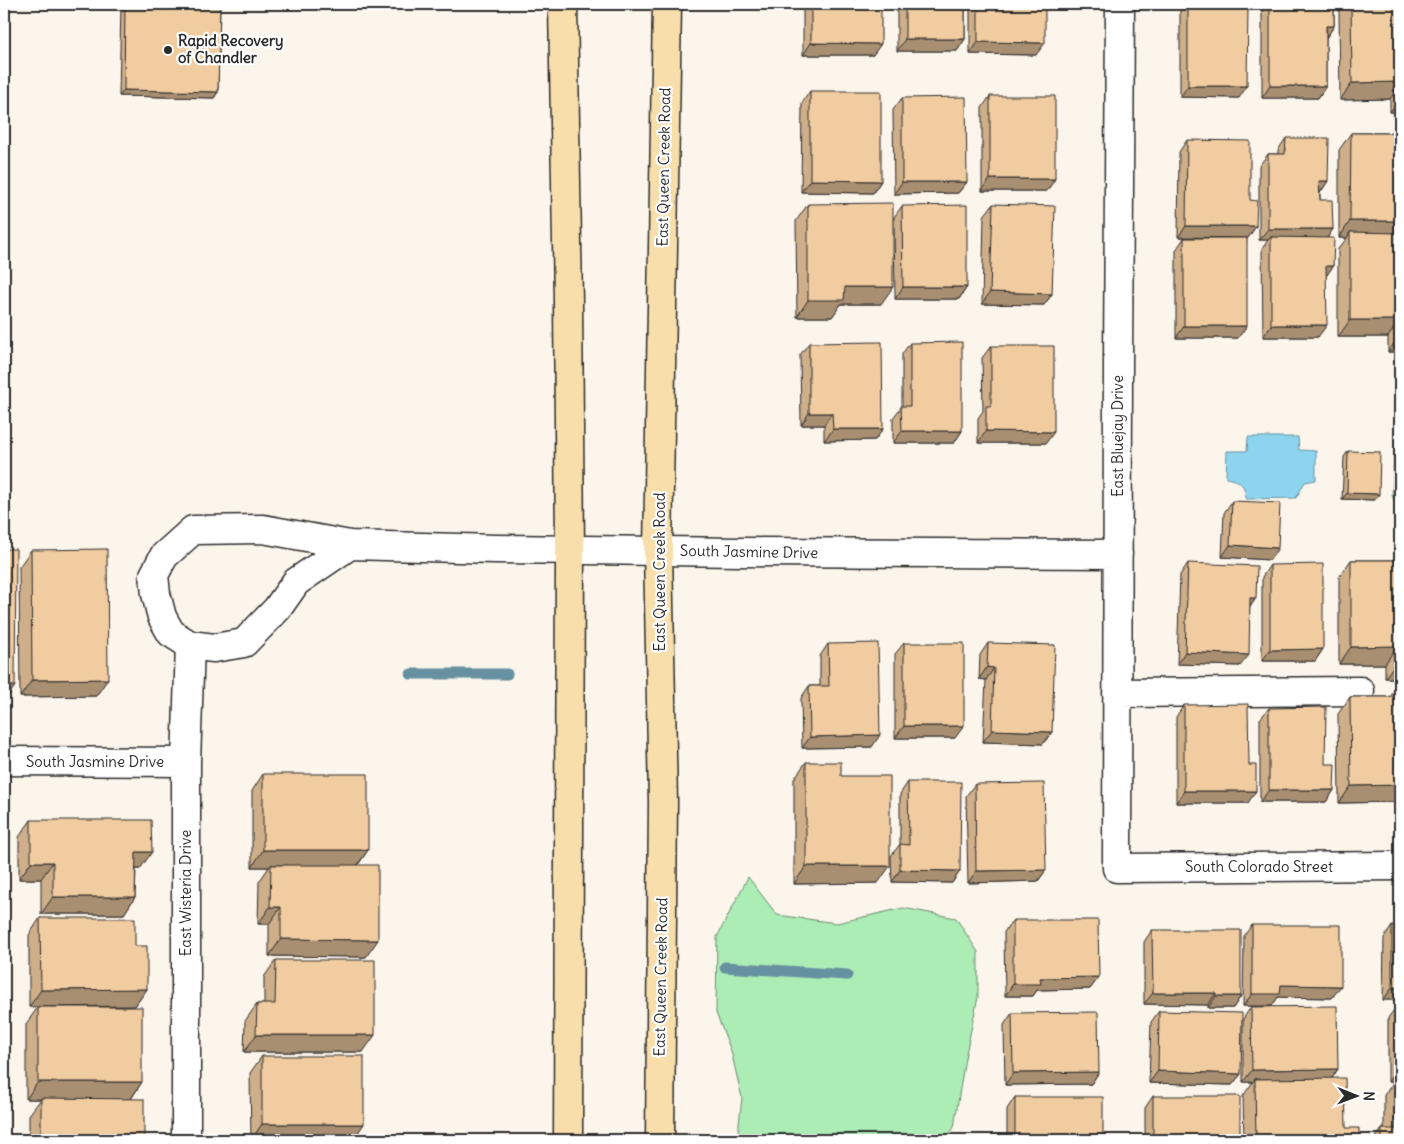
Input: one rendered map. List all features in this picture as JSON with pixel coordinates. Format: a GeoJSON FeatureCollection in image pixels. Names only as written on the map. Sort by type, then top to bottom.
{"type":"FeatureCollection","features":[{"type":"Feature","properties":{"kind":"main road"},"geometry":{"type":"LineString","coordinates":[[563,4],[570,551],[568,1140]]}},
{"type":"Feature","properties":{"kind":"main road","name":"East Queen Creek Road"},"geometry":{"type":"LineString","coordinates":[[660,1140],[663,802],[658,551],[667,4]]}},
{"type":"Feature","properties":{"kind":"street","name":"East Bluejay Drive"},"geometry":{"type":"LineString","coordinates":[[1117,868],[1120,4]]}},
{"type":"Feature","properties":{"kind":"street","name":"South Jasmine Drive"},"geometry":{"type":"LineString","coordinates":[[350,544],[296,582],[277,609],[244,643],[214,648],[190,645],[171,633],[162,617],[154,576],[164,556],[194,530],[263,528],[350,544],[570,551],[1118,554]]}},
{"type":"Feature","properties":{"kind":"street","name":"East Wisteria Drive"},"geometry":{"type":"LineString","coordinates":[[186,1140],[186,762],[190,645]]}},
{"type":"Feature","properties":{"kind":"street"},"geometry":{"type":"LineString","coordinates":[[1117,693],[1360,691]]}},
{"type":"Feature","properties":{"kind":"street","name":"South Jasmine Drive"},"geometry":{"type":"LineString","coordinates":[[4,761],[186,762]]}},
{"type":"Feature","properties":{"kind":"street","name":"South Colorado Street"},"geometry":{"type":"LineString","coordinates":[[1117,868],[1400,866]]}},
{"type":"Feature","properties":{"kind":"green space"},"geometry":{"type":"Polygon","coordinates":[[[1400,446],[1400,515],[1392,495],[1394,456],[1400,446]]]}},
{"type":"Feature","properties":{"kind":"green space"},"geometry":{"type":"Polygon","coordinates":[[[748,877],[777,915],[837,923],[903,908],[956,918],[978,952],[978,997],[965,1058],[954,1127],[946,1140],[737,1140],[742,1098],[731,1051],[716,1013],[717,937],[748,877]]]}},
{"type":"Feature","properties":{"kind":"water"},"geometry":{"type":"Polygon","coordinates":[[[1248,437],[1298,437],[1299,450],[1316,451],[1316,480],[1305,482],[1296,498],[1246,499],[1243,486],[1235,480],[1226,478],[1227,451],[1247,451],[1248,437]]]}},
{"type":"Feature","properties":{"kind":"building"},"geometry":{"type":"Polygon","coordinates":[[[4,4],[8,4],[6,74],[4,74],[4,4]]]}},
{"type":"Feature","properties":{"kind":"building","name":"Rapid Recovery of Chandler"},"geometry":{"type":"Polygon","coordinates":[[[125,4],[220,4],[218,92],[124,90],[125,4]]]}},
{"type":"Feature","properties":{"kind":"building"},"geometry":{"type":"Polygon","coordinates":[[[811,4],[881,4],[881,44],[811,43],[811,4]]]}},
{"type":"Feature","properties":{"kind":"building"},"geometry":{"type":"Polygon","coordinates":[[[905,4],[965,4],[965,39],[905,39],[905,4]]]}},
{"type":"Feature","properties":{"kind":"building"},"geometry":{"type":"Polygon","coordinates":[[[978,4],[1045,4],[1045,43],[978,42],[978,4]]]}},
{"type":"Feature","properties":{"kind":"building"},"geometry":{"type":"Polygon","coordinates":[[[1188,4],[1248,4],[1247,86],[1188,86],[1188,4]]]}},
{"type":"Feature","properties":{"kind":"building"},"geometry":{"type":"Polygon","coordinates":[[[1270,4],[1334,4],[1334,26],[1326,26],[1326,86],[1270,86],[1270,4]]]}},
{"type":"Feature","properties":{"kind":"building"},"geometry":{"type":"Polygon","coordinates":[[[1351,4],[1400,4],[1400,82],[1352,83],[1351,4]]]}},
{"type":"Feature","properties":{"kind":"building"},"geometry":{"type":"Polygon","coordinates":[[[810,91],[881,91],[881,181],[810,180],[810,91]]]}},
{"type":"Feature","properties":{"kind":"building"},"geometry":{"type":"Polygon","coordinates":[[[990,96],[1055,96],[1055,179],[990,179],[990,96]]]}},
{"type":"Feature","properties":{"kind":"building"},"geometry":{"type":"Polygon","coordinates":[[[966,97],[967,182],[902,182],[902,98],[966,97]]]}},
{"type":"Feature","properties":{"kind":"building"},"geometry":{"type":"Polygon","coordinates":[[[1351,133],[1400,133],[1400,221],[1350,221],[1351,133]]]}},
{"type":"Feature","properties":{"kind":"building"},"geometry":{"type":"Polygon","coordinates":[[[1286,138],[1329,138],[1328,181],[1319,181],[1320,200],[1332,200],[1333,229],[1268,229],[1268,154],[1285,154],[1286,138]]]}},
{"type":"Feature","properties":{"kind":"building"},"geometry":{"type":"Polygon","coordinates":[[[1187,140],[1250,141],[1250,200],[1257,201],[1256,226],[1186,226],[1187,140]]]}},
{"type":"Feature","properties":{"kind":"building"},"geometry":{"type":"Polygon","coordinates":[[[893,203],[893,287],[845,287],[844,300],[808,300],[808,204],[893,203]]]}},
{"type":"Feature","properties":{"kind":"building"},"geometry":{"type":"Polygon","coordinates":[[[993,204],[1055,206],[1052,294],[990,292],[993,204]]]}},
{"type":"Feature","properties":{"kind":"building"},"geometry":{"type":"Polygon","coordinates":[[[967,205],[967,287],[903,287],[902,206],[967,205]]]}},
{"type":"Feature","properties":{"kind":"building"},"geometry":{"type":"Polygon","coordinates":[[[1350,232],[1400,233],[1400,320],[1350,320],[1350,232]]]}},
{"type":"Feature","properties":{"kind":"building"},"geometry":{"type":"Polygon","coordinates":[[[1271,237],[1334,238],[1333,266],[1326,266],[1327,325],[1271,325],[1271,237]]]}},
{"type":"Feature","properties":{"kind":"building"},"geometry":{"type":"Polygon","coordinates":[[[1184,238],[1247,238],[1247,326],[1184,326],[1184,238]]]}},
{"type":"Feature","properties":{"kind":"building"},"geometry":{"type":"Polygon","coordinates":[[[882,342],[883,429],[833,429],[832,413],[809,413],[809,343],[882,342]]]}},
{"type":"Feature","properties":{"kind":"building"},"geometry":{"type":"Polygon","coordinates":[[[962,342],[962,431],[902,431],[901,406],[910,406],[910,343],[962,342]]]}},
{"type":"Feature","properties":{"kind":"building"},"geometry":{"type":"Polygon","coordinates":[[[991,346],[1054,346],[1054,432],[986,431],[986,406],[991,406],[991,346]]]}},
{"type":"Feature","properties":{"kind":"building"},"geometry":{"type":"Polygon","coordinates":[[[1348,451],[1380,452],[1379,494],[1347,493],[1348,451]]]}},
{"type":"Feature","properties":{"kind":"building"},"geometry":{"type":"Polygon","coordinates":[[[1232,501],[1280,503],[1278,548],[1230,545],[1232,501]]]}},
{"type":"Feature","properties":{"kind":"building"},"geometry":{"type":"Polygon","coordinates":[[[4,549],[16,549],[15,686],[4,686],[4,549]]]}},
{"type":"Feature","properties":{"kind":"building"},"geometry":{"type":"Polygon","coordinates":[[[107,549],[108,679],[32,680],[31,550],[107,549]]]}},
{"type":"Feature","properties":{"kind":"building"},"geometry":{"type":"Polygon","coordinates":[[[1351,560],[1400,560],[1400,661],[1397,661],[1397,646],[1351,647],[1351,560]]]}},
{"type":"Feature","properties":{"kind":"building"},"geometry":{"type":"Polygon","coordinates":[[[1188,563],[1257,566],[1256,598],[1250,598],[1249,655],[1185,652],[1188,563]]]}},
{"type":"Feature","properties":{"kind":"building"},"geometry":{"type":"Polygon","coordinates":[[[1323,564],[1323,649],[1270,650],[1270,565],[1323,564]]]}},
{"type":"Feature","properties":{"kind":"building"},"geometry":{"type":"Polygon","coordinates":[[[878,643],[880,735],[810,737],[809,686],[829,686],[828,644],[878,643]]]}},
{"type":"Feature","properties":{"kind":"building"},"geometry":{"type":"Polygon","coordinates":[[[904,643],[964,643],[964,726],[904,726],[904,643]]]}},
{"type":"Feature","properties":{"kind":"building"},"geometry":{"type":"Polygon","coordinates":[[[988,643],[1055,645],[1052,732],[992,730],[994,668],[987,667],[988,643]]]}},
{"type":"Feature","properties":{"kind":"building"},"geometry":{"type":"Polygon","coordinates":[[[1399,685],[1400,785],[1351,786],[1350,697],[1399,697],[1399,685]]]}},
{"type":"Feature","properties":{"kind":"building"},"geometry":{"type":"Polygon","coordinates":[[[1248,704],[1249,765],[1256,765],[1256,791],[1184,791],[1184,705],[1248,704]]]}},
{"type":"Feature","properties":{"kind":"building"},"geometry":{"type":"Polygon","coordinates":[[[1326,707],[1325,764],[1335,764],[1334,790],[1269,790],[1269,708],[1326,707]]]}},
{"type":"Feature","properties":{"kind":"building"},"geometry":{"type":"Polygon","coordinates":[[[806,762],[841,762],[841,776],[890,776],[890,866],[806,866],[806,762]]]}},
{"type":"Feature","properties":{"kind":"building"},"geometry":{"type":"Polygon","coordinates":[[[263,774],[368,774],[368,850],[263,850],[263,774]]]}},
{"type":"Feature","properties":{"kind":"building"},"geometry":{"type":"Polygon","coordinates":[[[908,782],[961,782],[960,871],[900,870],[900,844],[909,845],[908,782]]]}},
{"type":"Feature","properties":{"kind":"building"},"geometry":{"type":"Polygon","coordinates":[[[1044,783],[1046,870],[976,871],[975,784],[1044,783]]]}},
{"type":"Feature","properties":{"kind":"building"},"geometry":{"type":"Polygon","coordinates":[[[31,820],[151,820],[152,852],[136,852],[135,897],[53,897],[53,862],[31,862],[31,820]]]}},
{"type":"Feature","properties":{"kind":"building"},"geometry":{"type":"Polygon","coordinates":[[[271,865],[378,865],[378,940],[281,939],[281,907],[270,907],[271,865]]]}},
{"type":"Feature","properties":{"kind":"building"},"geometry":{"type":"Polygon","coordinates":[[[40,918],[135,918],[135,946],[147,946],[147,989],[41,990],[40,918]]]}},
{"type":"Feature","properties":{"kind":"building"},"geometry":{"type":"Polygon","coordinates":[[[1013,920],[1098,920],[1099,977],[1040,978],[1041,984],[1013,984],[1013,920]]]}},
{"type":"Feature","properties":{"kind":"building"},"geometry":{"type":"Polygon","coordinates":[[[1252,925],[1341,925],[1341,986],[1281,985],[1280,994],[1252,994],[1252,925]]]}},
{"type":"Feature","properties":{"kind":"building"},"geometry":{"type":"Polygon","coordinates":[[[1392,926],[1400,926],[1400,988],[1392,988],[1392,926]]]}},
{"type":"Feature","properties":{"kind":"building"},"geometry":{"type":"Polygon","coordinates":[[[1152,930],[1241,930],[1241,996],[1216,996],[1216,993],[1153,993],[1152,930]]]}},
{"type":"Feature","properties":{"kind":"building"},"geometry":{"type":"Polygon","coordinates":[[[276,960],[375,960],[375,1035],[256,1035],[257,1004],[275,1004],[276,960]]]}},
{"type":"Feature","properties":{"kind":"building"},"geometry":{"type":"Polygon","coordinates":[[[1337,1006],[1338,1069],[1252,1070],[1251,1007],[1337,1006]]]}},
{"type":"Feature","properties":{"kind":"building"},"geometry":{"type":"Polygon","coordinates":[[[38,1007],[142,1007],[142,1082],[38,1082],[38,1007]]]}},
{"type":"Feature","properties":{"kind":"building"},"geometry":{"type":"Polygon","coordinates":[[[1396,1007],[1400,1007],[1400,1070],[1396,1070],[1396,1007]]]}},
{"type":"Feature","properties":{"kind":"building"},"geometry":{"type":"Polygon","coordinates":[[[1159,1011],[1242,1013],[1241,1074],[1158,1071],[1159,1011]]]}},
{"type":"Feature","properties":{"kind":"building"},"geometry":{"type":"Polygon","coordinates":[[[1098,1012],[1099,1072],[1013,1073],[1012,1013],[1098,1012]]]}},
{"type":"Feature","properties":{"kind":"building"},"geometry":{"type":"Polygon","coordinates":[[[262,1056],[364,1056],[364,1124],[262,1124],[262,1056]]]}},
{"type":"Feature","properties":{"kind":"building"},"geometry":{"type":"Polygon","coordinates":[[[1345,1078],[1346,1128],[1359,1128],[1359,1140],[1256,1140],[1255,1079],[1345,1078]]]}},
{"type":"Feature","properties":{"kind":"building"},"geometry":{"type":"Polygon","coordinates":[[[1396,1078],[1400,1078],[1400,1140],[1382,1140],[1382,1129],[1396,1129],[1396,1078]]]}},
{"type":"Feature","properties":{"kind":"building"},"geometry":{"type":"Polygon","coordinates":[[[1153,1096],[1240,1096],[1240,1140],[1153,1140],[1153,1096]]]}},
{"type":"Feature","properties":{"kind":"building"},"geometry":{"type":"Polygon","coordinates":[[[1015,1097],[1103,1097],[1103,1140],[1015,1140],[1015,1097]]]}},
{"type":"Feature","properties":{"kind":"building"},"geometry":{"type":"Polygon","coordinates":[[[41,1098],[144,1099],[144,1140],[41,1140],[41,1098]]]}},
{"type":"Feature","properties":{"kind":"waterway"},"geometry":{"type":"LineString","coordinates":[[411,674],[507,674]]}},
{"type":"Feature","properties":{"kind":"waterway"},"geometry":{"type":"LineString","coordinates":[[725,967],[847,975]]}},
{"type":"Feature","properties":{"kind":"place","name":"Rapid Recovery of Chandler"},"geometry":{"type":"Point","coordinates":[168,50]}}]}
